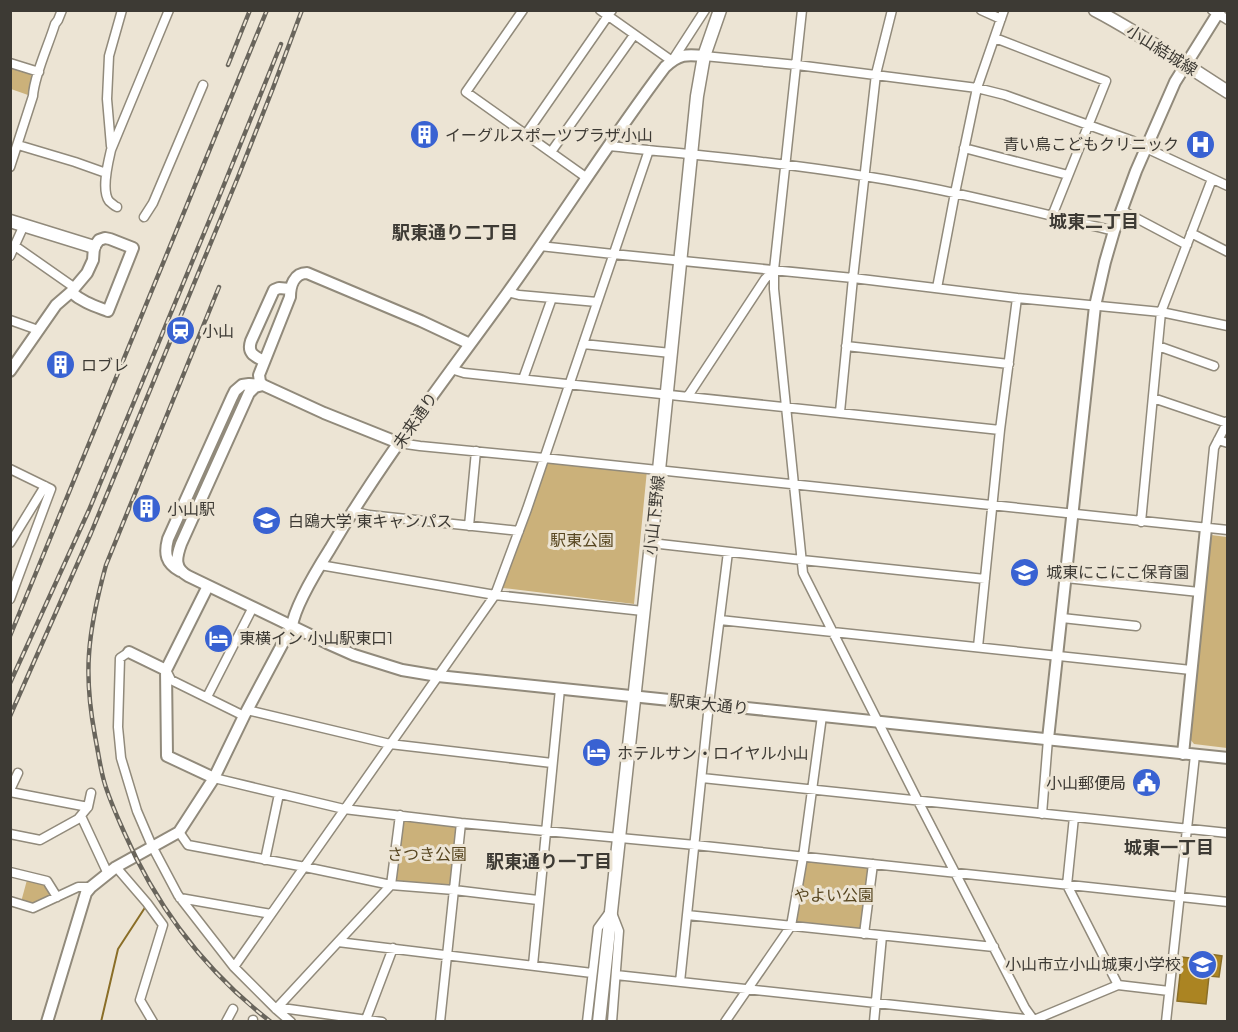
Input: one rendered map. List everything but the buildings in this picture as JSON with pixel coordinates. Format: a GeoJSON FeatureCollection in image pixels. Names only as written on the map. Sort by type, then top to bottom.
{"type":"FeatureCollection","features":[{"type":"Feature","properties":{"kind":"main road","name":"小山下野線"},"geometry":{"type":"LineString","coordinates":[[599,1021],[699,81],[704,56],[720,10]]}},
{"type":"Feature","properties":{"kind":"main road","name":"小山結城線"},"geometry":{"type":"LineString","coordinates":[[1095,10],[1227,92]]}},
{"type":"Feature","properties":{"kind":"main road"},"geometry":{"type":"LineString","coordinates":[[10,221],[93,253]]}},
{"type":"Feature","properties":{"kind":"street"},"geometry":{"type":"LineString","coordinates":[[10,167],[39,72],[62,10]]}},
{"type":"Feature","properties":{"kind":"street"},"geometry":{"type":"LineString","coordinates":[[111,150],[107,99],[109,56],[122,10]]}},
{"type":"Feature","properties":{"kind":"street"},"geometry":{"type":"LineString","coordinates":[[117,207],[109,202],[106,192],[106,173],[111,150],[169,10]]}},
{"type":"Feature","properties":{"kind":"street"},"geometry":{"type":"LineString","coordinates":[[523,10],[466,92],[587,178]]}},
{"type":"Feature","properties":{"kind":"street"},"geometry":{"type":"LineString","coordinates":[[600,10],[610,13],[634,35],[672,61]]}},
{"type":"Feature","properties":{"kind":"street"},"geometry":{"type":"LineString","coordinates":[[672,61],[705,10]]}},
{"type":"Feature","properties":{"kind":"street"},"geometry":{"type":"LineString","coordinates":[[802,10],[774,270],[774,289],[803,573],[955,874],[1034,1021]]}},
{"type":"Feature","properties":{"kind":"street"},"geometry":{"type":"LineString","coordinates":[[840,412],[876,74],[892,10]]}},
{"type":"Feature","properties":{"kind":"street"},"geometry":{"type":"LineString","coordinates":[[938,288],[977,88],[1002,15],[981,10]]}},
{"type":"Feature","properties":{"kind":"street"},"geometry":{"type":"LineString","coordinates":[[526,134],[610,13]]}},
{"type":"Feature","properties":{"kind":"street"},"geometry":{"type":"LineString","coordinates":[[1042,814],[1048,739],[1095,306],[1114,231],[1136,171],[1175,82],[1220,14]]}},
{"type":"Feature","properties":{"kind":"street"},"geometry":{"type":"LineString","coordinates":[[551,152],[634,35]]}},
{"type":"Feature","properties":{"kind":"street"},"geometry":{"type":"LineString","coordinates":[[995,38],[1106,81],[1052,216]]}},
{"type":"Feature","properties":{"kind":"street"},"geometry":{"type":"LineString","coordinates":[[672,61],[680,56],[704,56],[876,74],[977,88],[1005,95],[1133,141],[1227,186]]}},
{"type":"Feature","properties":{"kind":"street","name":"未来通り"},"geometry":{"type":"LineString","coordinates":[[179,832],[214,778],[292,626],[293,616],[352,511],[651,86],[672,61]]}},
{"type":"Feature","properties":{"kind":"street"},"geometry":{"type":"LineString","coordinates":[[10,63],[39,72]]}},
{"type":"Feature","properties":{"kind":"street"},"geometry":{"type":"LineString","coordinates":[[144,217],[153,203],[203,85]]}},
{"type":"Feature","properties":{"kind":"street"},"geometry":{"type":"LineString","coordinates":[[18,145],[106,173]]}},
{"type":"Feature","properties":{"kind":"street"},"geometry":{"type":"LineString","coordinates":[[609,146],[786,165],[864,176],[955,193],[1114,231]]}},
{"type":"Feature","properties":{"kind":"street"},"geometry":{"type":"LineString","coordinates":[[964,148],[1068,175]]}},
{"type":"Feature","properties":{"kind":"street"},"geometry":{"type":"LineString","coordinates":[[234,967],[495,595],[649,150]]}},
{"type":"Feature","properties":{"kind":"street"},"geometry":{"type":"LineString","coordinates":[[1141,522],[1161,312],[1212,179]]}},
{"type":"Feature","properties":{"kind":"street"},"geometry":{"type":"LineString","coordinates":[[1121,210],[1187,245]]}},
{"type":"Feature","properties":{"kind":"street"},"geometry":{"type":"LineString","coordinates":[[10,256],[24,225]]}},
{"type":"Feature","properties":{"kind":"street"},"geometry":{"type":"LineString","coordinates":[[1191,233],[1227,252]]}},
{"type":"Feature","properties":{"kind":"street"},"geometry":{"type":"LineString","coordinates":[[10,371],[56,304],[73,290],[87,273],[99,240],[105,238],[132,248],[108,311],[76,297],[73,290],[15,246]]}},
{"type":"Feature","properties":{"kind":"street"},"geometry":{"type":"LineString","coordinates":[[540,246],[1161,312],[1227,326]]}},
{"type":"Feature","properties":{"kind":"street"},"geometry":{"type":"LineString","coordinates":[[688,396],[765,279],[774,270]]}},
{"type":"Feature","properties":{"kind":"street"},"geometry":{"type":"LineString","coordinates":[[470,344],[421,321],[303,273],[296,276],[290,289],[290,297],[259,375],[260,382],[324,413],[399,443],[1227,530]]}},
{"type":"Feature","properties":{"kind":"street"},"geometry":{"type":"LineString","coordinates":[[264,361],[251,352],[249,348],[251,341],[274,290],[290,289]]}},
{"type":"Feature","properties":{"kind":"street"},"geometry":{"type":"LineString","coordinates":[[508,292],[597,302]]}},
{"type":"Feature","properties":{"kind":"street"},"geometry":{"type":"LineString","coordinates":[[523,380],[552,298]]}},
{"type":"Feature","properties":{"kind":"street"},"geometry":{"type":"LineString","coordinates":[[978,647],[1000,430],[1017,298]]}},
{"type":"Feature","properties":{"kind":"street"},"geometry":{"type":"LineString","coordinates":[[10,320],[38,330]]}},
{"type":"Feature","properties":{"kind":"street"},"geometry":{"type":"LineString","coordinates":[[583,344],[671,353]]}},
{"type":"Feature","properties":{"kind":"street"},"geometry":{"type":"LineString","coordinates":[[846,346],[1009,364]]}},
{"type":"Feature","properties":{"kind":"street"},"geometry":{"type":"LineString","coordinates":[[1158,346],[1214,366]]}},
{"type":"Feature","properties":{"kind":"street"},"geometry":{"type":"LineString","coordinates":[[451,369],[464,373],[523,380],[1000,430]]}},
{"type":"Feature","properties":{"kind":"street","name":"駅東大通り"},"geometry":{"type":"LineString","coordinates":[[263,385],[255,387],[249,393],[181,544],[177,557],[180,571],[327,643],[364,658],[402,670],[438,676],[1227,758]]}},
{"type":"Feature","properties":{"kind":"street"},"geometry":{"type":"LineString","coordinates":[[1153,398],[1227,422],[1215,448],[1183,754]]}},
{"type":"Feature","properties":{"kind":"street"},"geometry":{"type":"LineString","coordinates":[[1218,440],[1227,443]]}},
{"type":"Feature","properties":{"kind":"street"},"geometry":{"type":"LineString","coordinates":[[469,526],[476,451]]}},
{"type":"Feature","properties":{"kind":"street"},"geometry":{"type":"LineString","coordinates":[[10,469],[51,489],[10,599]]}},
{"type":"Feature","properties":{"kind":"street"},"geometry":{"type":"LineString","coordinates":[[10,543],[45,486]]}},
{"type":"Feature","properties":{"kind":"street"},"geometry":{"type":"LineString","coordinates":[[352,511],[369,515],[519,531]]}},
{"type":"Feature","properties":{"kind":"street"},"geometry":{"type":"LineString","coordinates":[[651,543],[985,579]]}},
{"type":"Feature","properties":{"kind":"street"},"geometry":{"type":"LineString","coordinates":[[680,982],[728,552]]}},
{"type":"Feature","properties":{"kind":"street"},"geometry":{"type":"LineString","coordinates":[[320,565],[495,595],[643,611]]}},
{"type":"Feature","properties":{"kind":"street"},"geometry":{"type":"LineString","coordinates":[[1066,578],[1199,592]]}},
{"type":"Feature","properties":{"kind":"street"},"geometry":{"type":"LineString","coordinates":[[208,586],[166,670],[167,756],[214,778],[344,809],[1227,902]]}},
{"type":"Feature","properties":{"kind":"street"},"geometry":{"type":"LineString","coordinates":[[207,697],[253,607]]}},
{"type":"Feature","properties":{"kind":"street"},"geometry":{"type":"LineString","coordinates":[[1062,618],[1136,626]]}},
{"type":"Feature","properties":{"kind":"street"},"geometry":{"type":"LineString","coordinates":[[720,620],[1191,670]]}},
{"type":"Feature","properties":{"kind":"street"},"geometry":{"type":"LineString","coordinates":[[291,1022],[234,967],[180,898],[152,846],[137,811],[122,758],[118,727],[120,658],[129,652],[166,670],[171,680],[246,713],[390,744],[552,763]]}},
{"type":"Feature","properties":{"kind":"street"},"geometry":{"type":"LineString","coordinates":[[533,965],[560,689]]}},
{"type":"Feature","properties":{"kind":"street"},"geometry":{"type":"LineString","coordinates":[[725,1022],[791,926],[822,716]]}},
{"type":"Feature","properties":{"kind":"street"},"geometry":{"type":"LineString","coordinates":[[1166,1022],[1195,755]]}},
{"type":"Feature","properties":{"kind":"street"},"geometry":{"type":"LineString","coordinates":[[18,773],[10,791],[88,807]]}},
{"type":"Feature","properties":{"kind":"street"},"geometry":{"type":"LineString","coordinates":[[702,778],[1227,833]]}},
{"type":"Feature","properties":{"kind":"street"},"geometry":{"type":"LineString","coordinates":[[10,834],[40,840],[78,819],[88,807],[91,793]]}},
{"type":"Feature","properties":{"kind":"street"},"geometry":{"type":"LineString","coordinates":[[265,860],[279,794]]}},
{"type":"Feature","properties":{"kind":"street"},"geometry":{"type":"LineString","coordinates":[[276,1009],[391,885],[400,815]]}},
{"type":"Feature","properties":{"kind":"street"},"geometry":{"type":"LineString","coordinates":[[81,816],[112,870],[147,904],[163,925],[140,1000],[153,1022]]}},
{"type":"Feature","properties":{"kind":"street"},"geometry":{"type":"LineString","coordinates":[[1074,817],[1067,885],[1118,985]]}},
{"type":"Feature","properties":{"kind":"street"},"geometry":{"type":"LineString","coordinates":[[440,1022],[461,823]]}},
{"type":"Feature","properties":{"kind":"street"},"geometry":{"type":"LineString","coordinates":[[47,1022],[86,894],[112,870],[179,832],[188,845],[391,885],[538,900]]}},
{"type":"Feature","properties":{"kind":"street"},"geometry":{"type":"LineString","coordinates":[[864,934],[873,864]]}},
{"type":"Feature","properties":{"kind":"street"},"geometry":{"type":"LineString","coordinates":[[10,872],[47,881],[57,897]]}},
{"type":"Feature","properties":{"kind":"street"},"geometry":{"type":"LineString","coordinates":[[10,901],[33,908],[78,887],[91,887]]}},
{"type":"Feature","properties":{"kind":"street"},"geometry":{"type":"LineString","coordinates":[[180,898],[271,914]]}},
{"type":"Feature","properties":{"kind":"street"},"geometry":{"type":"LineString","coordinates":[[599,1021],[592,973],[598,928],[611,910]]}},
{"type":"Feature","properties":{"kind":"street"},"geometry":{"type":"LineString","coordinates":[[599,1021],[616,975],[620,931],[611,910]]}},
{"type":"Feature","properties":{"kind":"street"},"geometry":{"type":"LineString","coordinates":[[687,915],[994,947]]}},
{"type":"Feature","properties":{"kind":"street"},"geometry":{"type":"LineString","coordinates":[[874,1022],[882,936]]}},
{"type":"Feature","properties":{"kind":"street"},"geometry":{"type":"LineString","coordinates":[[338,942],[592,973]]}},
{"type":"Feature","properties":{"kind":"street"},"geometry":{"type":"LineString","coordinates":[[365,1020],[393,948]]}},
{"type":"Feature","properties":{"kind":"street"},"geometry":{"type":"LineString","coordinates":[[616,975],[1034,1021],[1118,985],[1169,991]]}},
{"type":"Feature","properties":{"kind":"street"},"geometry":{"type":"LineString","coordinates":[[226,1022],[233,1009]]}},
{"type":"Feature","properties":{"kind":"street"},"geometry":{"type":"LineString","coordinates":[[276,1009],[382,1022]]}},
{"type":"Feature","properties":{"kind":"green space"},"geometry":{"type":"Polygon","coordinates":[[[11,66],[31,73],[33,79],[28,95],[11,89],[11,66]]]}},
{"type":"Feature","properties":{"kind":"green space","name":"駅東公園"},"geometry":{"type":"Polygon","coordinates":[[[547,461],[647,470],[634,604],[503,588],[547,461]]]}},
{"type":"Feature","properties":{"kind":"green space"},"geometry":{"type":"Polygon","coordinates":[[[1211,535],[1227,537],[1227,748],[1194,744],[1190,739],[1211,535]]]}},
{"type":"Feature","properties":{"kind":"green space","name":"さつき公園"},"geometry":{"type":"Polygon","coordinates":[[[402,817],[459,825],[452,888],[394,883],[402,817]]]}},
{"type":"Feature","properties":{"kind":"green space","name":"やよい公園"},"geometry":{"type":"Polygon","coordinates":[[[805,859],[872,866],[864,931],[794,924],[805,859]]]}},
{"type":"Feature","properties":{"kind":"green space"},"geometry":{"type":"Polygon","coordinates":[[[27,880],[46,883],[52,897],[35,905],[21,902],[27,880]]]}},
{"type":"Feature","properties":{"kind":"shaded area"},"geometry":{"type":"Polygon","coordinates":[[[1209,954],[1222,956],[1219,977],[1209,976],[1206,1004],[1177,1001],[1182,957],[1208,960],[1209,954]]]}},
{"type":"Feature","properties":{"kind":"waterway"},"geometry":{"type":"LineString","coordinates":[[101,1022],[118,949],[146,906]]}},
{"type":"Feature","properties":{"kind":"railway"},"geometry":{"type":"LineString","coordinates":[[228,65],[250,10]]}},
{"type":"Feature","properties":{"kind":"railway"},"geometry":{"type":"LineString","coordinates":[[10,636],[267,10]]}},
{"type":"Feature","properties":{"kind":"railway"},"geometry":{"type":"LineString","coordinates":[[10,716],[91,533],[238,177],[302,10]]}},
{"type":"Feature","properties":{"kind":"railway"},"geometry":{"type":"LineString","coordinates":[[10,683],[89,510],[281,44]]}},
{"type":"Feature","properties":{"kind":"railway"},"geometry":{"type":"LineString","coordinates":[[219,287],[106,565],[91,632],[88,664],[89,695],[106,788],[137,860],[152,887],[204,960],[271,1022]]}},
{"type":"Feature","properties":{"kind":"place","name":"イーグルスポーツプラザ小山"},"geometry":{"type":"Point","coordinates":[424,135]}},
{"type":"Feature","properties":{"kind":"place","name":"青い鳥こどもクリニック"},"geometry":{"type":"Point","coordinates":[1200,144]}},
{"type":"Feature","properties":{"kind":"place","name":"小山"},"geometry":{"type":"Point","coordinates":[181,331]}},
{"type":"Feature","properties":{"kind":"place","name":"ロブレ"},"geometry":{"type":"Point","coordinates":[60,365]}},
{"type":"Feature","properties":{"kind":"place","name":"小山駅"},"geometry":{"type":"Point","coordinates":[146,509]}},
{"type":"Feature","properties":{"kind":"place","name":"白鴎大学 東キャンパス"},"geometry":{"type":"Point","coordinates":[267,521]}},
{"type":"Feature","properties":{"kind":"place","name":"城東にこにこ保育園"},"geometry":{"type":"Point","coordinates":[1025,572]}},
{"type":"Feature","properties":{"kind":"place","name":"東横イン 小山駅東口1"},"geometry":{"type":"Point","coordinates":[218,638]}},
{"type":"Feature","properties":{"kind":"place","name":"ホテルサン・ロイヤル小山"},"geometry":{"type":"Point","coordinates":[596,753]}},
{"type":"Feature","properties":{"kind":"place","name":"小山郵便局"},"geometry":{"type":"Point","coordinates":[1147,783]}},
{"type":"Feature","properties":{"kind":"place","name":"小山市立小山城東小学校"},"geometry":{"type":"Point","coordinates":[1202,964]}},
{"type":"Feature","properties":{"kind":"district","name":"城東二丁目"},"geometry":{"type":"Point","coordinates":[1094,222]}},
{"type":"Feature","properties":{"kind":"district","name":"駅東通り二丁目"},"geometry":{"type":"Point","coordinates":[455,233]}},
{"type":"Feature","properties":{"kind":"district","name":"城東一丁目"},"geometry":{"type":"Point","coordinates":[1169,848]}},
{"type":"Feature","properties":{"kind":"district","name":"駅東通り一丁目"},"geometry":{"type":"Point","coordinates":[549,862]}}]}
